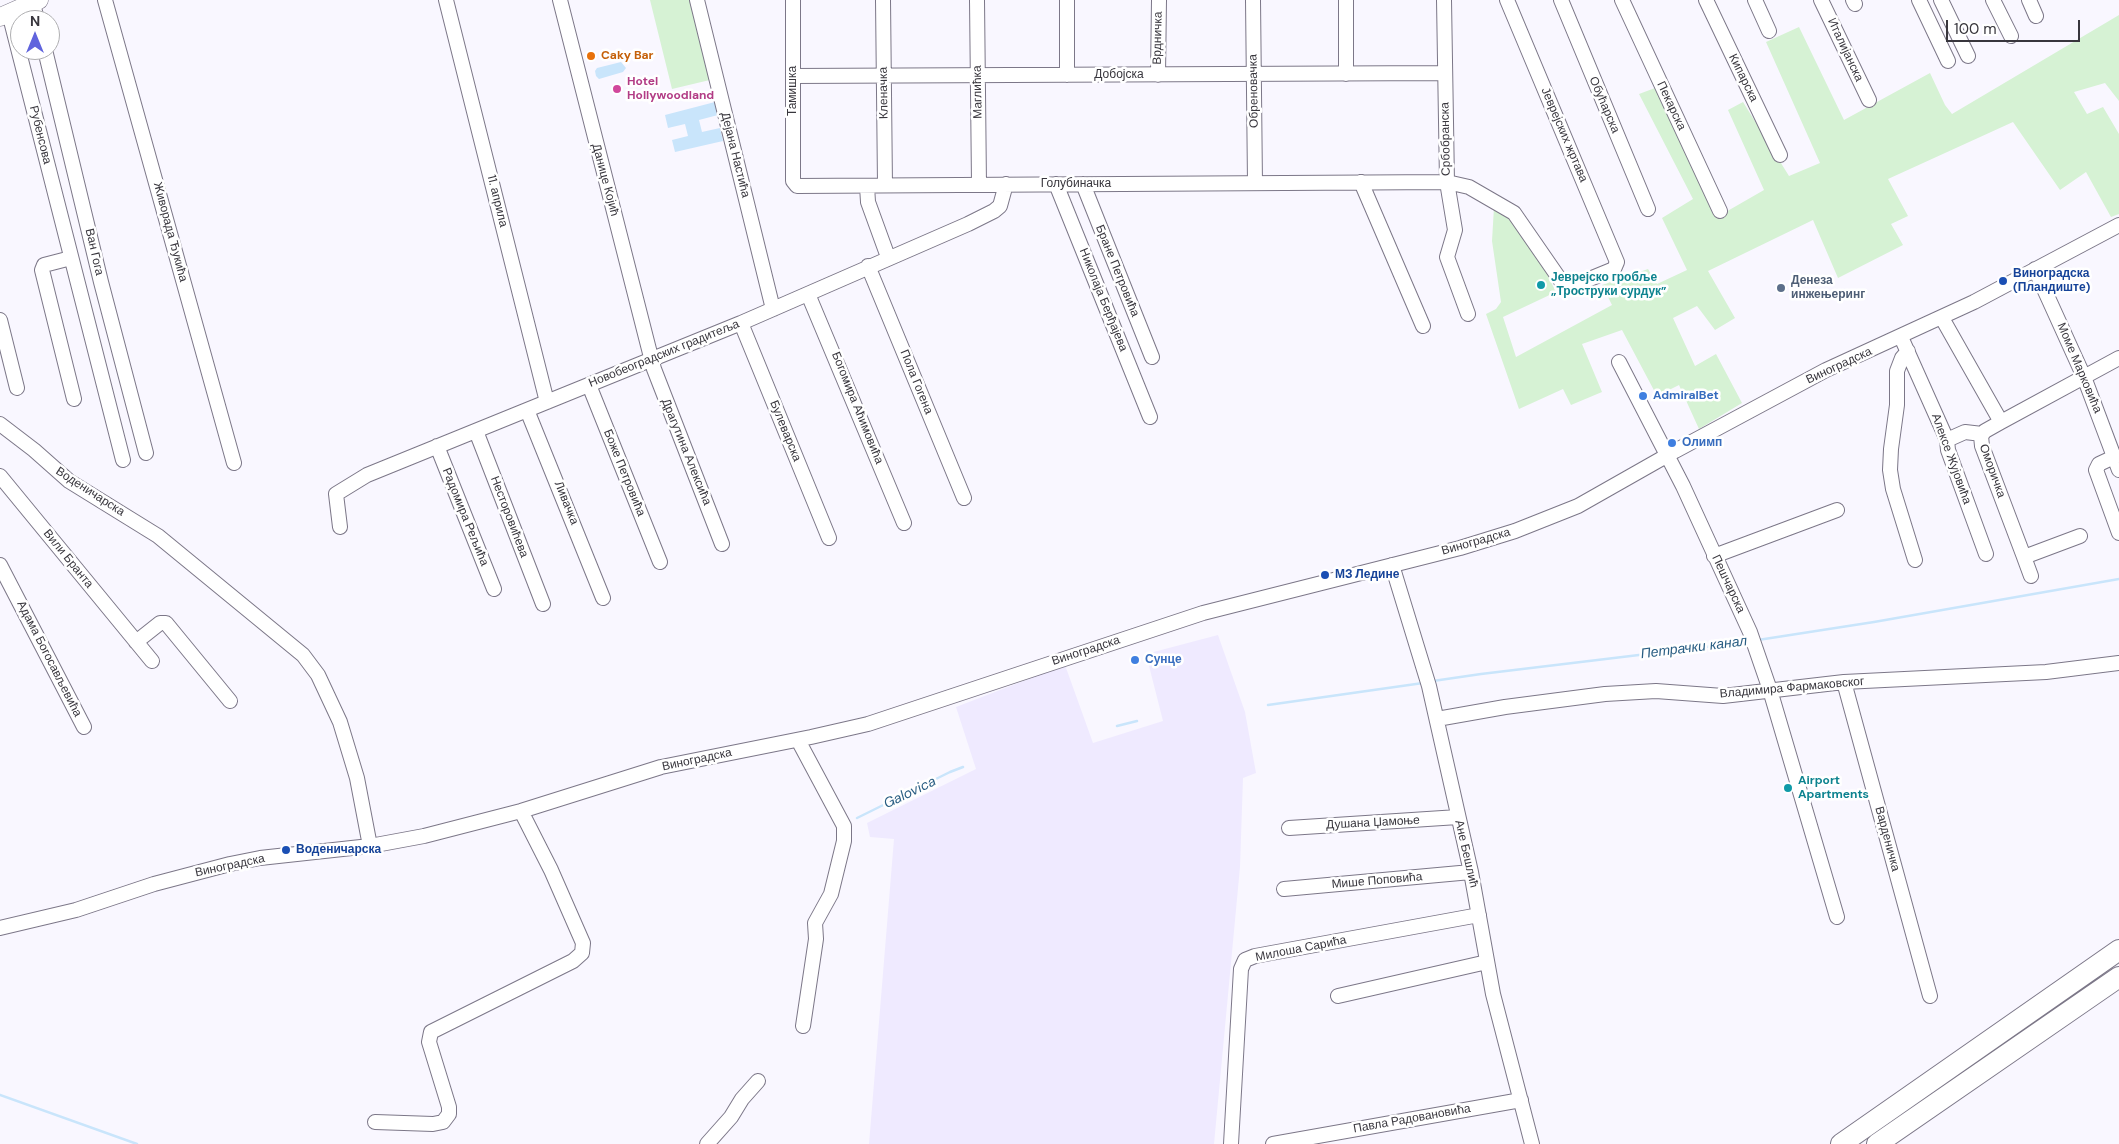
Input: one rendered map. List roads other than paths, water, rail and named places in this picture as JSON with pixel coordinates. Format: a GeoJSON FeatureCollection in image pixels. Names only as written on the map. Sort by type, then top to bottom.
{"type":"FeatureCollection","features":[{"type":"Feature","properties":{"kind":"highway"},"geometry":{"type":"LineString","coordinates":[[1841,1144],[2119,950]]}},
{"type":"Feature","properties":{"kind":"highway"},"geometry":{"type":"LineString","coordinates":[[1877,1144],[2119,977]]}},
{"type":"Feature","properties":{"kind":"main road"},"geometry":{"type":"LineString","coordinates":[[4,15],[36,1]]}},
{"type":"Feature","properties":{"kind":"street","name":"Живорада Ђукића"},"geometry":{"type":"LineString","coordinates":[[105,0],[234,463]]}},
{"type":"Feature","properties":{"kind":"street","name":"11. априла"},"geometry":{"type":"LineString","coordinates":[[446,0],[547,402]]}},
{"type":"Feature","properties":{"kind":"street","name":"Данице Којић"},"geometry":{"type":"LineString","coordinates":[[560,0],[651,360]]}},
{"type":"Feature","properties":{"kind":"street","name":"Дејана Настића"},"geometry":{"type":"LineString","coordinates":[[697,0],[773,309]]}},
{"type":"Feature","properties":{"kind":"street","name":"Тамишка"},"geometry":{"type":"LineString","coordinates":[[792,0],[793,182]]}},
{"type":"Feature","properties":{"kind":"street","name":"Кленачка"},"geometry":{"type":"LineString","coordinates":[[884,0],[885,185]]}},
{"type":"Feature","properties":{"kind":"street","name":"Маглићка"},"geometry":{"type":"LineString","coordinates":[[977,0],[979,184]]}},
{"type":"Feature","properties":{"kind":"street"},"geometry":{"type":"LineString","coordinates":[[1067,0],[1067,75]]}},
{"type":"Feature","properties":{"kind":"street","name":"Врдничка"},"geometry":{"type":"LineString","coordinates":[[1158,75],[1159,0]]}},
{"type":"Feature","properties":{"kind":"street","name":"Обреновачка"},"geometry":{"type":"LineString","coordinates":[[1254,0],[1255,183]]}},
{"type":"Feature","properties":{"kind":"street"},"geometry":{"type":"LineString","coordinates":[[1346,0],[1346,74]]}},
{"type":"Feature","properties":{"kind":"street","name":"Србобранска"},"geometry":{"type":"LineString","coordinates":[[1444,0],[1446,182],[1469,188],[1514,213],[1565,285],[1575,285],[1614,269]]}},
{"type":"Feature","properties":{"kind":"street","name":"Јеврејских жртава"},"geometry":{"type":"LineString","coordinates":[[1507,0],[1617,262],[1614,269]]}},
{"type":"Feature","properties":{"kind":"street","name":"Обућарска"},"geometry":{"type":"LineString","coordinates":[[1560,0],[1648,209]]}},
{"type":"Feature","properties":{"kind":"street","name":"Пекарска"},"geometry":{"type":"LineString","coordinates":[[1622,0],[1720,212]]}},
{"type":"Feature","properties":{"kind":"street","name":"Кипарска"},"geometry":{"type":"LineString","coordinates":[[1706,0],[1780,155]]}},
{"type":"Feature","properties":{"kind":"street"},"geometry":{"type":"LineString","coordinates":[[1755,0],[1769,31]]}},
{"type":"Feature","properties":{"kind":"street","name":"Италијанска"},"geometry":{"type":"LineString","coordinates":[[1821,0],[1869,100]]}},
{"type":"Feature","properties":{"kind":"street"},"geometry":{"type":"LineString","coordinates":[[1919,0],[1948,61]]}},
{"type":"Feature","properties":{"kind":"street"},"geometry":{"type":"LineString","coordinates":[[1941,0],[1968,56]]}},
{"type":"Feature","properties":{"kind":"street"},"geometry":{"type":"LineString","coordinates":[[1993,0],[2011,36]]}},
{"type":"Feature","properties":{"kind":"street"},"geometry":{"type":"LineString","coordinates":[[2029,0],[2036,16]]}},
{"type":"Feature","properties":{"kind":"street","name":"Рубенсова"},"geometry":{"type":"LineString","coordinates":[[4,15],[71,258],[123,460]]}},
{"type":"Feature","properties":{"kind":"street","name":"Ван Гога"},"geometry":{"type":"LineString","coordinates":[[46,60],[146,454]]}},
{"type":"Feature","properties":{"kind":"street","name":"Добојска"},"geometry":{"type":"LineString","coordinates":[[793,76],[884,74],[1445,73]]}},
{"type":"Feature","properties":{"kind":"street","name":"Голубиначка"},"geometry":{"type":"LineString","coordinates":[[793,182],[797,186],[807,187],[979,184],[1446,182]]}},
{"type":"Feature","properties":{"kind":"street"},"geometry":{"type":"LineString","coordinates":[[1361,182],[1423,326]]}},
{"type":"Feature","properties":{"kind":"street"},"geometry":{"type":"LineString","coordinates":[[1446,182],[1455,230],[1448,262],[1468,314]]}},
{"type":"Feature","properties":{"kind":"street","name":"Новобеоградских градитеља"},"geometry":{"type":"LineString","coordinates":[[340,527],[336,494],[371,473],[741,323],[994,211],[1003,199],[1006,184]]}},
{"type":"Feature","properties":{"kind":"street","name":"Николаја Берђајева"},"geometry":{"type":"LineString","coordinates":[[1056,184],[1150,417]]}},
{"type":"Feature","properties":{"kind":"street","name":"Бране Петровића"},"geometry":{"type":"LineString","coordinates":[[1083,184],[1152,357]]}},
{"type":"Feature","properties":{"kind":"street"},"geometry":{"type":"LineString","coordinates":[[867,186],[868,202],[888,257]]}},
{"type":"Feature","properties":{"kind":"street","name":"Виноградска"},"geometry":{"type":"LineString","coordinates":[[0,928],[76,910],[154,884],[230,864],[260,858],[370,846],[424,836],[521,811],[661,767],[868,724],[910,712],[1053,662],[1203,613],[1497,537],[1578,506],[1666,456],[1826,370],[1942,318],[2119,225]]}},
{"type":"Feature","properties":{"kind":"street"},"geometry":{"type":"LineString","coordinates":[[71,258],[44,265],[42,270],[74,399]]}},
{"type":"Feature","properties":{"kind":"street","name":"Пола Гогена"},"geometry":{"type":"LineString","coordinates":[[868,266],[964,498]]}},
{"type":"Feature","properties":{"kind":"street","name":"Моме Марковића"},"geometry":{"type":"LineString","coordinates":[[2035,269],[2084,377],[2117,463]]}},
{"type":"Feature","properties":{"kind":"street","name":"Богомира Аћимовића"},"geometry":{"type":"LineString","coordinates":[[808,294],[904,523]]}},
{"type":"Feature","properties":{"kind":"street"},"geometry":{"type":"LineString","coordinates":[[1942,318],[2001,422]]}},
{"type":"Feature","properties":{"kind":"street"},"geometry":{"type":"LineString","coordinates":[[0,320],[17,388]]}},
{"type":"Feature","properties":{"kind":"street","name":"Булеварска"},"geometry":{"type":"LineString","coordinates":[[741,323],[829,538]]}},
{"type":"Feature","properties":{"kind":"street","name":"Алексе Жујовића"},"geometry":{"type":"LineString","coordinates":[[1902,337],[1947,440],[1948,450],[1986,554]]}},
{"type":"Feature","properties":{"kind":"street"},"geometry":{"type":"LineString","coordinates":[[1908,351],[1902,358],[1897,371],[1897,405],[1890,470],[1893,489],[1915,560]]}},
{"type":"Feature","properties":{"kind":"street","name":"Оморичка"},"geometry":{"type":"LineString","coordinates":[[2031,576],[1982,446],[1982,434],[2119,358]]}},
{"type":"Feature","properties":{"kind":"street","name":"Драгутина Алексића"},"geometry":{"type":"LineString","coordinates":[[651,360],[722,544]]}},
{"type":"Feature","properties":{"kind":"street","name":"Пешчарска"},"geometry":{"type":"LineString","coordinates":[[1619,362],[1682,486],[1750,632],[1770,690],[1837,917]]}},
{"type":"Feature","properties":{"kind":"street","name":"Боже Петровића"},"geometry":{"type":"LineString","coordinates":[[589,385],[660,562]]}},
{"type":"Feature","properties":{"kind":"street","name":"Ливачка"},"geometry":{"type":"LineString","coordinates":[[528,410],[603,598]]}},
{"type":"Feature","properties":{"kind":"street","name":"Воденичарска"},"geometry":{"type":"LineString","coordinates":[[0,424],[34,450],[69,481],[158,536],[303,655],[318,676],[340,722],[357,778],[370,846]]}},
{"type":"Feature","properties":{"kind":"street","name":"Несторовићева"},"geometry":{"type":"LineString","coordinates":[[476,431],[543,604]]}},
{"type":"Feature","properties":{"kind":"street"},"geometry":{"type":"LineString","coordinates":[[1947,440],[1965,432],[1982,434]]}},
{"type":"Feature","properties":{"kind":"street","name":"Радомира Рељића"},"geometry":{"type":"LineString","coordinates":[[437,446],[494,589]]}},
{"type":"Feature","properties":{"kind":"street"},"geometry":{"type":"LineString","coordinates":[[2117,463],[2099,464],[2096,470],[2119,533]]}},
{"type":"Feature","properties":{"kind":"street","name":"Вили Бранта"},"geometry":{"type":"LineString","coordinates":[[0,476],[152,660]]}},
{"type":"Feature","properties":{"kind":"street"},"geometry":{"type":"LineString","coordinates":[[1714,556],[1837,510]]}},
{"type":"Feature","properties":{"kind":"street"},"geometry":{"type":"LineString","coordinates":[[2024,557],[2080,536]]}},
{"type":"Feature","properties":{"kind":"street","name":"Адама Богосављевића"},"geometry":{"type":"LineString","coordinates":[[0,565],[84,727]]}},
{"type":"Feature","properties":{"kind":"street","name":"Ане Бешлић"},"geometry":{"type":"LineString","coordinates":[[1392,565],[1428,681],[1471,872],[1493,994],[1532,1144]]}},
{"type":"Feature","properties":{"kind":"street"},"geometry":{"type":"LineString","coordinates":[[136,642],[160,623],[166,623],[230,701]]}},
{"type":"Feature","properties":{"kind":"street","name":"Владимира Фармаковског"},"geometry":{"type":"LineString","coordinates":[[1437,720],[1514,706],[1605,694],[1656,691],[1723,696],[1844,682],[2038,673],[2119,663]]}},
{"type":"Feature","properties":{"kind":"street","name":"Варденичка"},"geometry":{"type":"LineString","coordinates":[[1844,682],[1930,996]]}},
{"type":"Feature","properties":{"kind":"street"},"geometry":{"type":"LineString","coordinates":[[798,740],[844,826],[844,841],[831,894],[815,922],[816,939],[804,1026]]}},
{"type":"Feature","properties":{"kind":"street"},"geometry":{"type":"LineString","coordinates":[[375,1122],[432,1124],[443,1122],[449,1114],[449,1108],[430,1042],[431,1032],[573,961],[582,953],[583,943],[551,870],[521,811]]}},
{"type":"Feature","properties":{"kind":"street","name":"Душана Џамоње"},"geometry":{"type":"LineString","coordinates":[[1289,828],[1458,818]]}},
{"type":"Feature","properties":{"kind":"street","name":"Мише Поповића"},"geometry":{"type":"LineString","coordinates":[[1284,889],[1471,872]]}},
{"type":"Feature","properties":{"kind":"street","name":"Милоша Сарића"},"geometry":{"type":"LineString","coordinates":[[1231,1144],[1240,969],[1246,960],[1255,956],[1480,916]]}},
{"type":"Feature","properties":{"kind":"street"},"geometry":{"type":"LineString","coordinates":[[1338,996],[1487,962]]}},
{"type":"Feature","properties":{"kind":"street"},"geometry":{"type":"LineString","coordinates":[[707,1144],[731,1117],[742,1099],[758,1081]]}},
{"type":"Feature","properties":{"kind":"street","name":"Павла Радовановића"},"geometry":{"type":"LineString","coordinates":[[1273,1144],[1520,1100]]}},
{"type":"Feature","properties":{"kind":"water"},"geometry":{"type":"Polygon","coordinates":[[[621,62],[626,68],[623,72],[599,79],[596,76],[595,71],[597,68],[621,62]]]}},
{"type":"Feature","properties":{"kind":"water"},"geometry":{"type":"Polygon","coordinates":[[[715,102],[718,115],[699,120],[702,132],[720,128],[723,141],[675,152],[672,140],[688,136],[685,124],[668,128],[665,115],[715,102]]]}},
{"type":"Feature","properties":{"kind":"waterway","name":"Петрачки канал"},"geometry":{"type":"LineString","coordinates":[[1758,640],[1874,622],[2119,579]]}},
{"type":"Feature","properties":{"kind":"waterway","name":"Петрачки канал"},"geometry":{"type":"LineString","coordinates":[[1433,681],[1747,642]]}},
{"type":"Feature","properties":{"kind":"waterway","name":"Петрачки канал"},"geometry":{"type":"LineString","coordinates":[[1268,705],[1423,683]]}},
{"type":"Feature","properties":{"kind":"waterway","name":"Galovica"},"geometry":{"type":"LineString","coordinates":[[1117,726],[1137,721]]}},
{"type":"Feature","properties":{"kind":"waterway","name":"Galovica"},"geometry":{"type":"LineString","coordinates":[[857,818],[963,767]]}},
{"type":"Feature","properties":{"kind":"waterway"},"geometry":{"type":"LineString","coordinates":[[0,1095],[137,1144]]}},
{"type":"Feature","properties":{"kind":"place","name":"Caky Bar"},"geometry":{"type":"Point","coordinates":[591,56]}},
{"type":"Feature","properties":{"kind":"place","name":"Hotel Hollywoodland"},"geometry":{"type":"Point","coordinates":[617,89]}},
{"type":"Feature","properties":{"kind":"place","name":"Виноградска (Пландиште)"},"geometry":{"type":"Point","coordinates":[2003,281]}},
{"type":"Feature","properties":{"kind":"place","name":"Јеврејско гробље „Троструки сурдук”"},"geometry":{"type":"Point","coordinates":[1541,285]}},
{"type":"Feature","properties":{"kind":"place","name":"Денеза инжењеринг"},"geometry":{"type":"Point","coordinates":[1781,288]}},
{"type":"Feature","properties":{"kind":"place","name":"AdmiralBet"},"geometry":{"type":"Point","coordinates":[1643,396]}},
{"type":"Feature","properties":{"kind":"place","name":"Олимп"},"geometry":{"type":"Point","coordinates":[1672,443]}},
{"type":"Feature","properties":{"kind":"place","name":"МЗ Ледине"},"geometry":{"type":"Point","coordinates":[1325,575]}},
{"type":"Feature","properties":{"kind":"place","name":"Сунце"},"geometry":{"type":"Point","coordinates":[1135,660]}},
{"type":"Feature","properties":{"kind":"place","name":"Airport Apartments"},"geometry":{"type":"Point","coordinates":[1788,788]}},
{"type":"Feature","properties":{"kind":"place","name":"Воденичарска"},"geometry":{"type":"Point","coordinates":[286,850]}}]}
